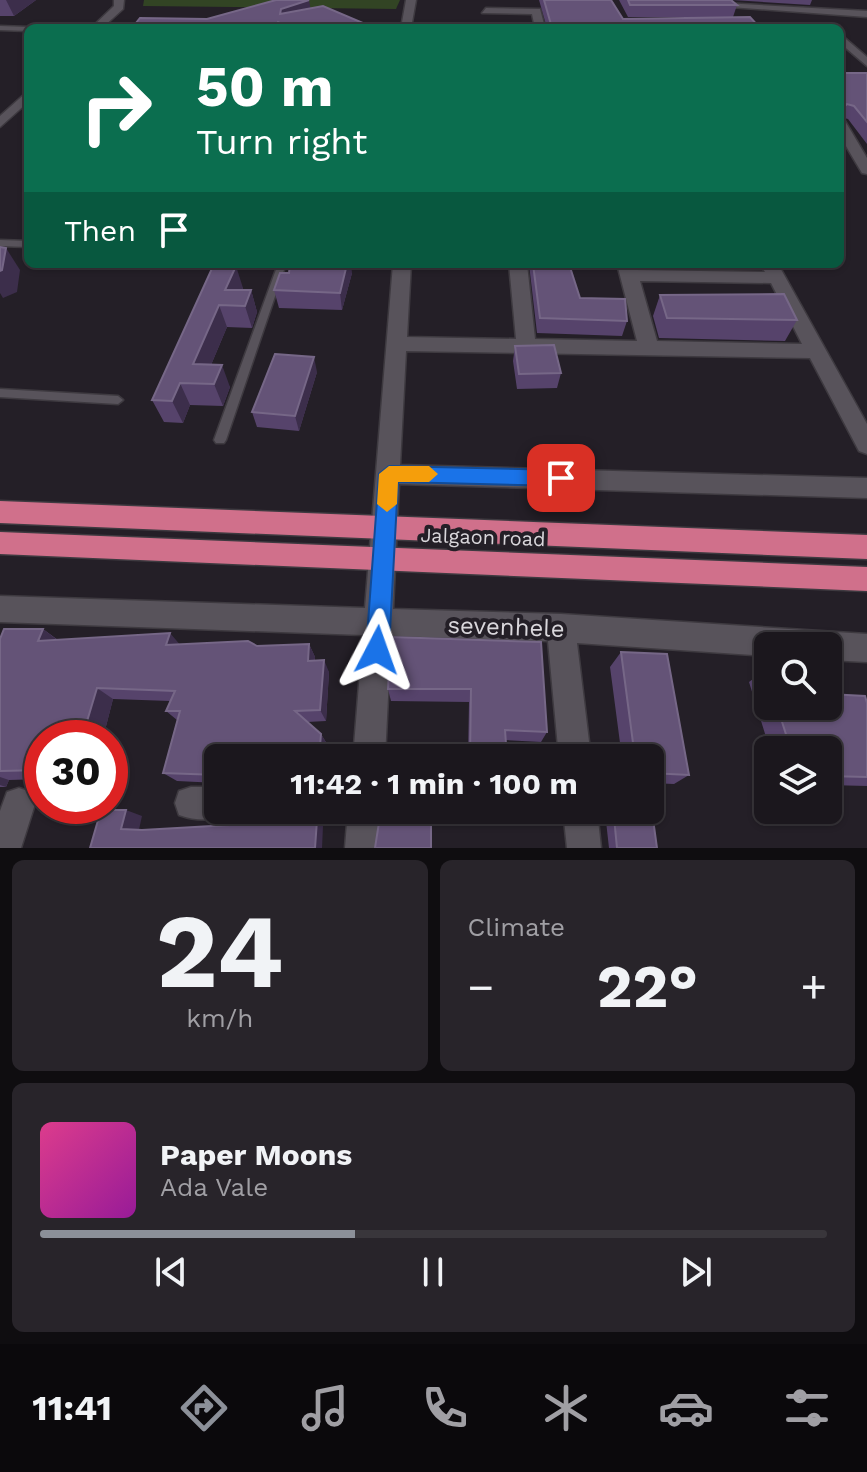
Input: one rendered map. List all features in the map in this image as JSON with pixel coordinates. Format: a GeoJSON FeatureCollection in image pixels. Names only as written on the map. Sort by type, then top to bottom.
{"type":"FeatureCollection","features":[{"type":"Feature","properties":{"kind":"highway","name":"Jalgaon road"},"geometry":{"type":"LineString","coordinates":[[0,512],[867,547]]}},
{"type":"Feature","properties":{"kind":"highway","name":"Jalgaon road"},"geometry":{"type":"LineString","coordinates":[[0,543],[867,579]]}},
{"type":"Feature","properties":{"kind":"street"},"geometry":{"type":"LineString","coordinates":[[92,24],[109,7],[108,0]]}},
{"type":"Feature","properties":{"kind":"street"},"geometry":{"type":"LineString","coordinates":[[100,24],[119,7],[119,0]]}},
{"type":"Feature","properties":{"kind":"street"},"geometry":{"type":"LineString","coordinates":[[407,24],[411,0]]}},
{"type":"Feature","properties":{"kind":"street"},"geometry":{"type":"LineString","coordinates":[[675,0],[867,14]]}},
{"type":"Feature","properties":{"kind":"street"},"geometry":{"type":"LineString","coordinates":[[737,5],[745,14]]}},
{"type":"Feature","properties":{"kind":"street"},"geometry":{"type":"LineString","coordinates":[[486,6],[536,11],[539,24]]}},
{"type":"Feature","properties":{"kind":"street"},"geometry":{"type":"LineString","coordinates":[[811,10],[826,24]]}},
{"type":"Feature","properties":{"kind":"street"},"geometry":{"type":"LineString","coordinates":[[844,41],[867,63]]}},
{"type":"Feature","properties":{"kind":"street"},"geometry":{"type":"LineString","coordinates":[[0,110],[24,88]]}},
{"type":"Feature","properties":{"kind":"street"},"geometry":{"type":"LineString","coordinates":[[0,123],[24,99]]}},
{"type":"Feature","properties":{"kind":"street"},"geometry":{"type":"LineString","coordinates":[[845,139],[867,168]]}},
{"type":"Feature","properties":{"kind":"street"},"geometry":{"type":"LineString","coordinates":[[370,744],[402,268]]}},
{"type":"Feature","properties":{"kind":"street"},"geometry":{"type":"LineString","coordinates":[[518,268],[526,346]]}},
{"type":"Feature","properties":{"kind":"street"},"geometry":{"type":"LineString","coordinates":[[649,348],[628,270],[772,271],[867,445]]}},
{"type":"Feature","properties":{"kind":"street"},"geometry":{"type":"LineString","coordinates":[[397,344],[817,351]]}},
{"type":"Feature","properties":{"kind":"street"},"geometry":{"type":"LineString","coordinates":[[389,474],[867,488]]}},
{"type":"Feature","properties":{"kind":"street","name":"sevenhele"},"geometry":{"type":"LineString","coordinates":[[0,609],[561,628],[867,648]]}},
{"type":"Feature","properties":{"kind":"street"},"geometry":{"type":"LineString","coordinates":[[561,628],[573,744]]}},
{"type":"Feature","properties":{"kind":"street"},"geometry":{"type":"LineString","coordinates":[[4,848],[19,804]]}},
{"type":"Feature","properties":{"kind":"street"},"geometry":{"type":"LineString","coordinates":[[362,848],[364,824]]}},
{"type":"Feature","properties":{"kind":"street"},"geometry":{"type":"LineString","coordinates":[[581,824],[584,848]]}},
{"type":"Feature","properties":{"kind":"lane"},"geometry":{"type":"LineString","coordinates":[[0,28],[24,29]]}},
{"type":"Feature","properties":{"kind":"lane"},"geometry":{"type":"LineString","coordinates":[[0,243],[24,244]]}},
{"type":"Feature","properties":{"kind":"lane"},"geometry":{"type":"LineString","coordinates":[[220,440],[281,268]]}},
{"type":"Feature","properties":{"kind":"lane"},"geometry":{"type":"LineString","coordinates":[[0,393],[118,400]]}},
{"type":"Feature","properties":{"kind":"green space"},"geometry":{"type":"Polygon","coordinates":[[[144,0],[400,0],[396,9],[143,6],[144,0]]]}},
{"type":"Feature","properties":{"kind":"building"},"geometry":{"type":"Polygon","coordinates":[[[276,0],[309,0],[281,9],[280,14],[323,6],[365,24],[135,24],[140,18],[207,19],[276,0]]]}},
{"type":"Feature","properties":{"kind":"building"},"geometry":{"type":"Polygon","coordinates":[[[544,0],[611,0],[623,19],[750,17],[756,24],[551,24],[544,0]]]}},
{"type":"Feature","properties":{"kind":"building"},"geometry":{"type":"Polygon","coordinates":[[[628,0],[731,0],[737,5],[630,5],[628,0]]]}},
{"type":"Feature","properties":{"kind":"building"},"geometry":{"type":"Polygon","coordinates":[[[844,73],[867,73],[867,122],[854,106],[847,104],[844,107],[844,73]]]}},
{"type":"Feature","properties":{"kind":"building"},"geometry":{"type":"Polygon","coordinates":[[[0,247],[6,248],[0,271],[0,247]]]}},
{"type":"Feature","properties":{"kind":"building"},"geometry":{"type":"Polygon","coordinates":[[[212,268],[235,268],[225,290],[251,290],[245,306],[219,305],[193,364],[222,365],[214,384],[180,383],[172,401],[152,400],[212,268]]]}},
{"type":"Feature","properties":{"kind":"building"},"geometry":{"type":"Polygon","coordinates":[[[290,268],[346,268],[340,293],[274,290],[280,273],[289,273],[290,268]]]}},
{"type":"Feature","properties":{"kind":"building"},"geometry":{"type":"Polygon","coordinates":[[[534,268],[570,268],[580,298],[625,299],[627,321],[540,318],[534,268]]]}},
{"type":"Feature","properties":{"kind":"building"},"geometry":{"type":"Polygon","coordinates":[[[784,294],[797,320],[667,318],[660,295],[784,294]]]}},
{"type":"Feature","properties":{"kind":"building"},"geometry":{"type":"Polygon","coordinates":[[[554,345],[561,373],[519,374],[515,346],[554,345]]]}},
{"type":"Feature","properties":{"kind":"building"},"geometry":{"type":"Polygon","coordinates":[[[275,354],[314,357],[295,416],[252,412],[275,354]]]}},
{"type":"Feature","properties":{"kind":"building"},"geometry":{"type":"Polygon","coordinates":[[[4,629],[43,629],[38,641],[170,633],[166,645],[248,641],[257,646],[309,644],[308,661],[324,660],[320,710],[295,711],[321,734],[320,744],[204,744],[204,774],[163,773],[180,711],[166,711],[175,691],[97,688],[87,720],[24,720],[24,770],[0,771],[0,639],[4,629]]]}},
{"type":"Feature","properties":{"kind":"building"},"geometry":{"type":"Polygon","coordinates":[[[391,637],[541,642],[547,732],[505,730],[506,744],[470,744],[471,689],[388,689],[391,637]]]}},
{"type":"Feature","properties":{"kind":"building"},"geometry":{"type":"Polygon","coordinates":[[[621,652],[667,654],[689,775],[664,774],[664,744],[633,744],[621,652]]]}},
{"type":"Feature","properties":{"kind":"building"},"geometry":{"type":"Polygon","coordinates":[[[842,695],[865,696],[867,777],[842,776],[842,736],[787,736],[781,720],[842,720],[842,695]]]}},
{"type":"Feature","properties":{"kind":"building"},"geometry":{"type":"Polygon","coordinates":[[[97,824],[122,824],[121,829],[142,830],[317,824],[315,848],[90,848],[97,824]]]}},
{"type":"Feature","properties":{"kind":"building"},"geometry":{"type":"Polygon","coordinates":[[[379,824],[431,824],[431,848],[375,848],[379,824]]]}},
{"type":"Feature","properties":{"kind":"building"},"geometry":{"type":"Polygon","coordinates":[[[615,824],[654,824],[657,848],[617,848],[615,824]]]}},
{"type":"Feature","properties":{"kind":"slow traffic"},"geometry":{"type":"LineString","coordinates":[[387,504],[389,474],[429,474]]}},
{"type":"Feature","properties":{"kind":"route"},"geometry":{"type":"LineString","coordinates":[[377,650],[389,474],[561,478]]}}]}
